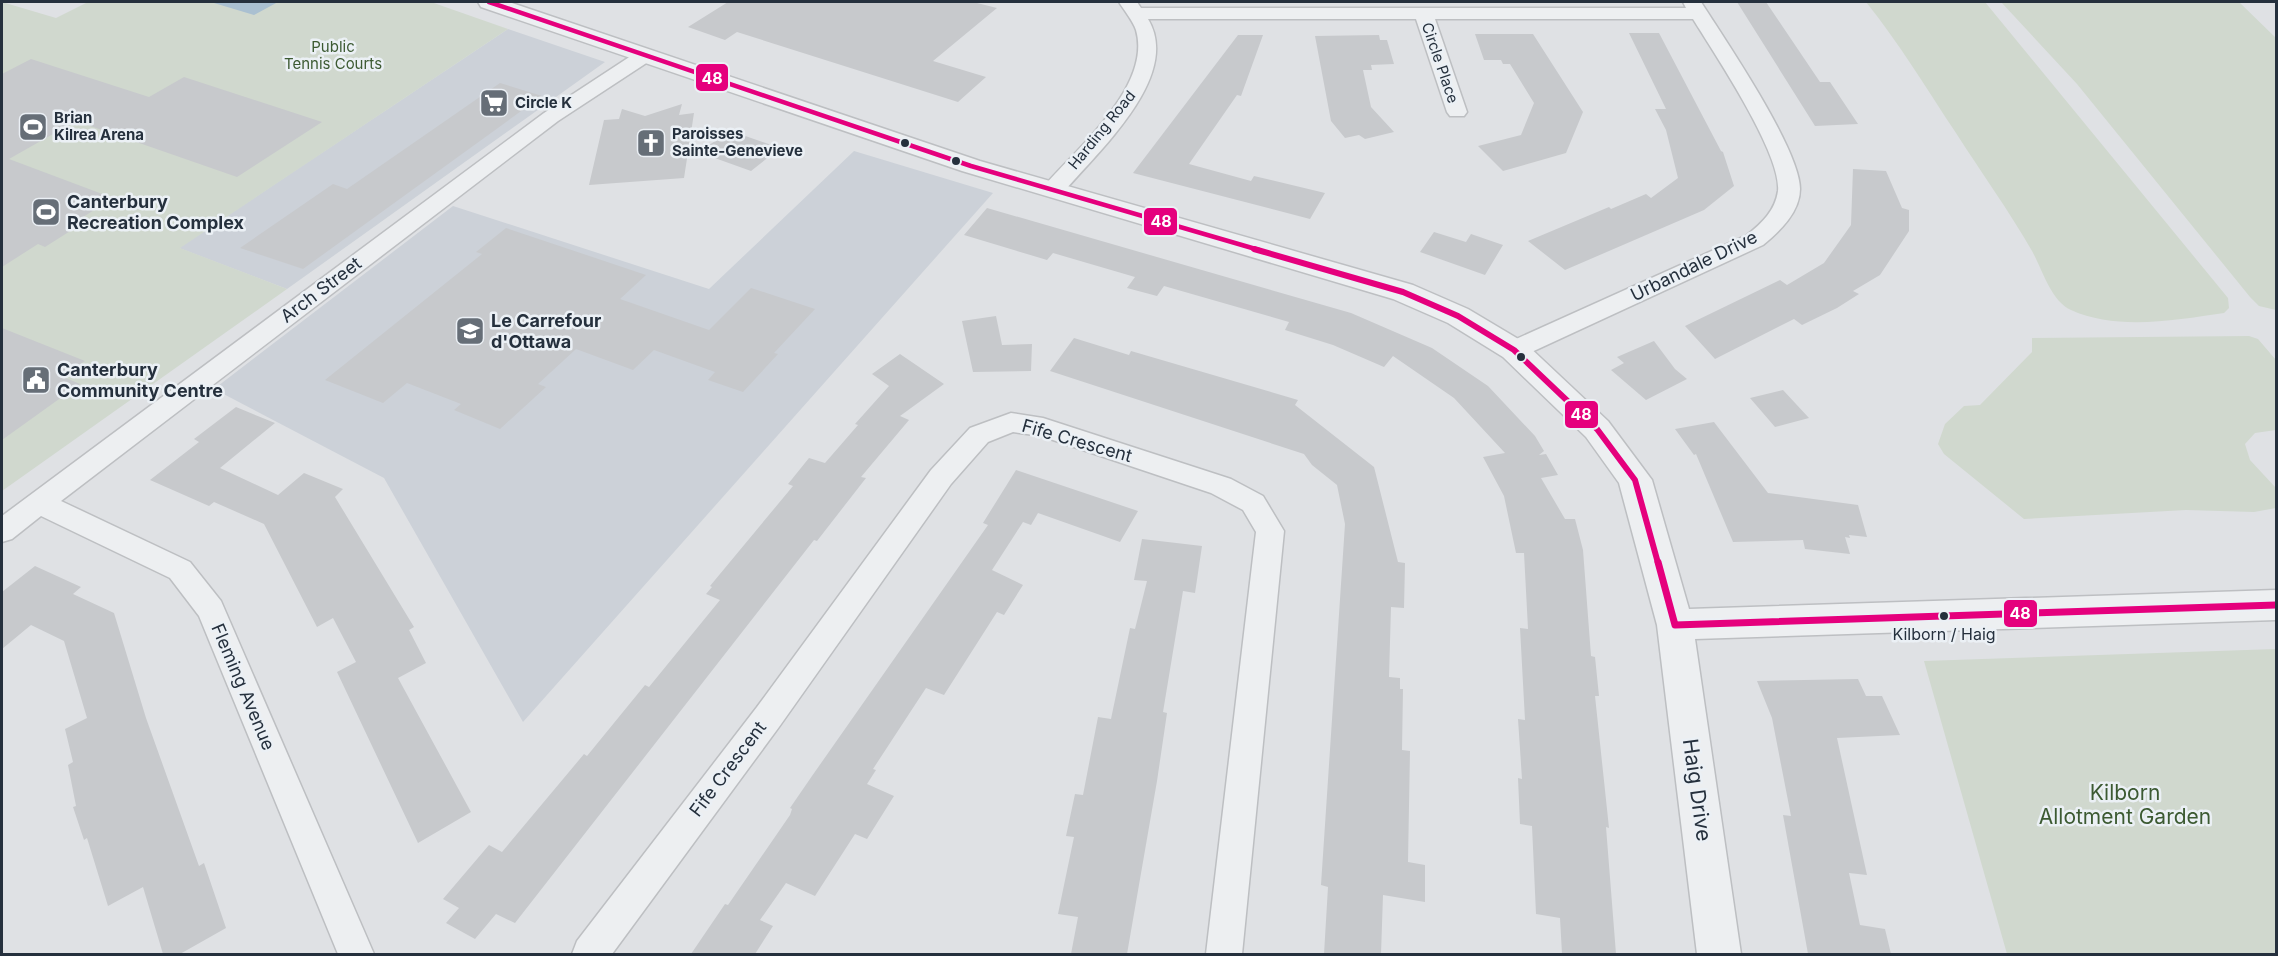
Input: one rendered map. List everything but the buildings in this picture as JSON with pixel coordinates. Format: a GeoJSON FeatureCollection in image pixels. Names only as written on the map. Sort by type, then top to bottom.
{"type":"FeatureCollection","features":[{"type":"Feature","properties":{"kind":"street","name":"Haig Drive"},"geometry":{"type":"LineString","coordinates":[[489,2],[971,166],[1403,292],[1458,316],[1514,350],[1597,429],[1635,480],[1675,625],[1719,954]]}},
{"type":"Feature","properties":{"kind":"street"},"geometry":{"type":"LineString","coordinates":[[1131,8],[1424,14],[1696,7]]}},
{"type":"Feature","properties":{"kind":"street","name":"Urbandale Drive"},"geometry":{"type":"LineString","coordinates":[[1514,350],[1755,240],[1781,218],[1790,186],[1782,156],[1696,7]]}},
{"type":"Feature","properties":{"kind":"street","name":"Harding Road"},"geometry":{"type":"LineString","coordinates":[[1054,189],[1133,97],[1146,63],[1145,30],[1131,8]]}},
{"type":"Feature","properties":{"kind":"street","name":"Circle Place"},"geometry":{"type":"LineString","coordinates":[[1424,14],[1457,112]]}},
{"type":"Feature","properties":{"kind":"street","name":"Arch Street"},"geometry":{"type":"LineString","coordinates":[[2,531],[551,117],[644,56]]}},
{"type":"Feature","properties":{"kind":"street","name":"Fife Crescent"},"geometry":{"type":"LineString","coordinates":[[590,954],[768,717],[941,477],[979,435],[1011,422],[1042,427],[1221,486],[1253,503],[1270,531],[1224,954]]}},
{"type":"Feature","properties":{"kind":"street","name":"Fleming Avenue"},"geometry":{"type":"LineString","coordinates":[[39,503],[180,570],[211,610],[356,954]]}},
{"type":"Feature","properties":{"kind":"street"},"geometry":{"type":"LineString","coordinates":[[1675,625],[2277,605]]}},
{"type":"Feature","properties":{"kind":"shaded area"},"geometry":{"type":"Polygon","coordinates":[[[508,29],[605,62],[287,289],[179,248],[508,29]]]}},
{"type":"Feature","properties":{"kind":"shaded area"},"geometry":{"type":"Polygon","coordinates":[[[854,151],[993,193],[523,722],[384,478],[214,389],[453,206],[709,289],[854,151]]]}},
{"type":"Feature","properties":{"kind":"green space","name":"Public Tennis Courts"},"geometry":{"type":"Polygon","coordinates":[[[2,2],[56,18],[88,2],[431,2],[508,29],[180,248],[287,289],[2,491],[2,2]]]}},
{"type":"Feature","properties":{"kind":"green space"},"geometry":{"type":"Polygon","coordinates":[[[1866,2],[1985,2],[2228,298],[2229,308],[2224,313],[2167,321],[2127,322],[2089,316],[2064,306],[2048,285],[2032,251],[2004,206],[1901,50],[1866,2]]]}},
{"type":"Feature","properties":{"kind":"green space"},"geometry":{"type":"Polygon","coordinates":[[[2001,2],[2239,2],[2276,38],[2276,310],[2259,306],[2250,297],[2077,84],[2001,2]]]}},
{"type":"Feature","properties":{"kind":"green space"},"geometry":{"type":"Polygon","coordinates":[[[2249,336],[2258,339],[2276,360],[2276,430],[2255,433],[2245,444],[2250,460],[2276,488],[2276,508],[2254,512],[2186,510],[2024,519],[1944,454],[1938,444],[1945,424],[1964,406],[1980,405],[2032,352],[2032,338],[2249,336]]]}},
{"type":"Feature","properties":{"kind":"green space","name":"Kilborn Allotment Garden"},"geometry":{"type":"Polygon","coordinates":[[[2276,649],[2276,954],[2007,954],[1924,661],[2276,649]]]}},
{"type":"Feature","properties":{"kind":"water"},"geometry":{"type":"Polygon","coordinates":[[[278,2],[254,15],[214,3],[278,2]]]}},
{"type":"Feature","properties":{"kind":"transit line","name":"48"},"geometry":{"type":"LineString","coordinates":[[489,2],[971,166],[1403,292],[1458,316],[1514,350],[1597,429],[1635,480],[1675,625]]}},
{"type":"Feature","properties":{"kind":"transit line","name":"48"},"geometry":{"type":"LineString","coordinates":[[1675,625],[2276,605]]}},
{"type":"Feature","properties":{"kind":"place","name":"Circle K"},"geometry":{"type":"Point","coordinates":[494,103]}},
{"type":"Feature","properties":{"kind":"place","name":"Brian Kilrea Arena"},"geometry":{"type":"Point","coordinates":[33,127]}},
{"type":"Feature","properties":{"kind":"place","name":"Paroisses Sainte-Genevieve"},"geometry":{"type":"Point","coordinates":[651,143]}},
{"type":"Feature","properties":{"kind":"place","name":"Canterbury Recreation Complex"},"geometry":{"type":"Point","coordinates":[46,212]}},
{"type":"Feature","properties":{"kind":"place","name":"Le Carrefour d'Ottawa"},"geometry":{"type":"Point","coordinates":[470,331]}},
{"type":"Feature","properties":{"kind":"place","name":"Canterbury Community Centre"},"geometry":{"type":"Point","coordinates":[36,380]}},
{"type":"Feature","properties":{"kind":"place","name":"Kilborn / Haig"},"geometry":{"type":"Point","coordinates":[1944,616]}}]}
